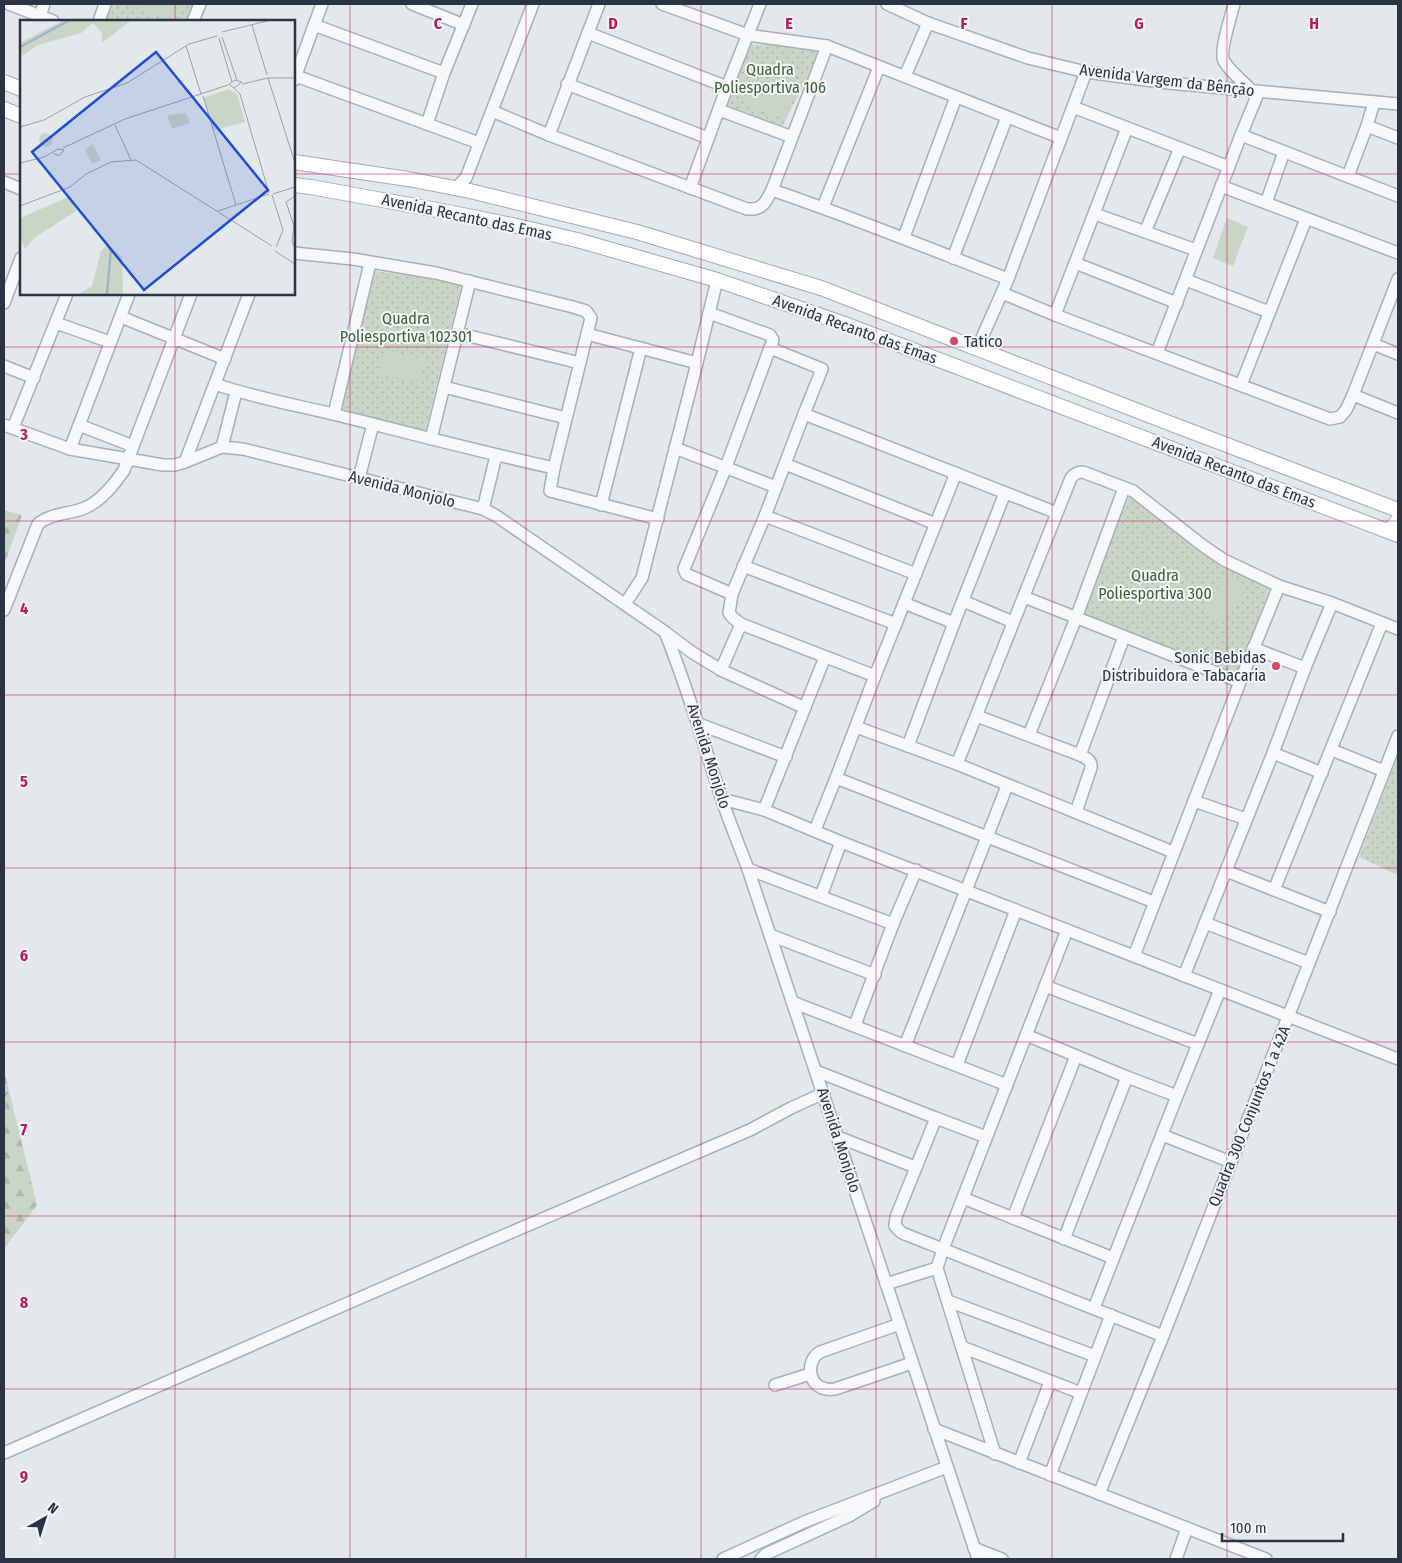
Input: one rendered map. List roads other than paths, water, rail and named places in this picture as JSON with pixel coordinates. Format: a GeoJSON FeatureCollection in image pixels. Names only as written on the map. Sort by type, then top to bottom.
{"type":"FeatureCollection","features":[{"type":"Feature","properties":{"kind":"main road"},"geometry":{"type":"LineString","coordinates":[[4,82],[20,89]]}},
{"type":"Feature","properties":{"kind":"main road"},"geometry":{"type":"LineString","coordinates":[[4,109],[20,116]]}},
{"type":"Feature","properties":{"kind":"main road","name":"Avenida Recanto das Emas"},"geometry":{"type":"LineString","coordinates":[[295,162],[456,188],[468,184],[520,203],[664,241],[821,288],[1398,513]]}},
{"type":"Feature","properties":{"kind":"main road"},"geometry":{"type":"LineString","coordinates":[[312,187],[312,175],[318,165]]}},
{"type":"Feature","properties":{"kind":"main road","name":"Avenida Recanto das Emas"},"geometry":{"type":"LineString","coordinates":[[295,186],[312,187],[517,226],[717,280],[842,322],[1392,532]]}},
{"type":"Feature","properties":{"kind":"main road"},"geometry":{"type":"LineString","coordinates":[[517,226],[525,218],[524,207],[520,203]]}},
{"type":"Feature","properties":{"kind":"main road"},"geometry":{"type":"LineString","coordinates":[[568,239],[569,230],[573,222],[580,219]]}},
{"type":"Feature","properties":{"kind":"main road"},"geometry":{"type":"LineString","coordinates":[[842,322],[853,323],[858,319],[861,309],[855,301]]}},
{"type":"Feature","properties":{"kind":"main road"},"geometry":{"type":"LineString","coordinates":[[877,336],[870,330],[869,326],[877,315],[884,314]]}},
{"type":"Feature","properties":{"kind":"main road"},"geometry":{"type":"LineString","coordinates":[[1392,532],[1398,513]]}},
{"type":"Feature","properties":{"kind":"street"},"geometry":{"type":"LineString","coordinates":[[9,4],[50,20]]}},
{"type":"Feature","properties":{"kind":"street"},"geometry":{"type":"LineString","coordinates":[[40,16],[44,4]]}},
{"type":"Feature","properties":{"kind":"street"},"geometry":{"type":"LineString","coordinates":[[99,20],[105,4]]}},
{"type":"Feature","properties":{"kind":"street"},"geometry":{"type":"LineString","coordinates":[[193,20],[200,4]]}},
{"type":"Feature","properties":{"kind":"street"},"geometry":{"type":"LineString","coordinates":[[322,4],[295,78],[479,144]]}},
{"type":"Feature","properties":{"kind":"street"},"geometry":{"type":"LineString","coordinates":[[412,4],[464,25]]}},
{"type":"Feature","properties":{"kind":"street"},"geometry":{"type":"LineString","coordinates":[[427,124],[444,73],[472,4]]}},
{"type":"Feature","properties":{"kind":"street"},"geometry":{"type":"LineString","coordinates":[[468,184],[479,144],[533,4]]}},
{"type":"Feature","properties":{"kind":"street"},"geometry":{"type":"LineString","coordinates":[[549,135],[599,4]]}},
{"type":"Feature","properties":{"kind":"street"},"geometry":{"type":"LineString","coordinates":[[662,4],[748,35],[826,46],[1061,138]]}},
{"type":"Feature","properties":{"kind":"street"},"geometry":{"type":"LineString","coordinates":[[690,188],[760,4]]}},
{"type":"Feature","properties":{"kind":"street","name":"Avenida Vargem da Bênção"},"geometry":{"type":"LineString","coordinates":[[887,4],[928,23],[1028,58],[1086,72],[1168,83],[1398,104]]}},
{"type":"Feature","properties":{"kind":"street"},"geometry":{"type":"LineString","coordinates":[[1158,353],[1241,135],[1255,90],[1227,65],[1223,59],[1234,4]]}},
{"type":"Feature","properties":{"kind":"street"},"geometry":{"type":"LineString","coordinates":[[905,76],[928,23]]}},
{"type":"Feature","properties":{"kind":"street"},"geometry":{"type":"LineString","coordinates":[[314,25],[444,73]]}},
{"type":"Feature","properties":{"kind":"street"},"geometry":{"type":"LineString","coordinates":[[588,33],[727,87]]}},
{"type":"Feature","properties":{"kind":"street"},"geometry":{"type":"LineString","coordinates":[[492,111],[549,135],[754,210],[760,208],[772,190],[826,46]]}},
{"type":"Feature","properties":{"kind":"street"},"geometry":{"type":"LineString","coordinates":[[823,207],[879,67]]}},
{"type":"Feature","properties":{"kind":"street"},"geometry":{"type":"LineString","coordinates":[[976,349],[1008,279],[1086,72]]}},
{"type":"Feature","properties":{"kind":"street"},"geometry":{"type":"LineString","coordinates":[[567,84],[708,138]]}},
{"type":"Feature","properties":{"kind":"street"},"geometry":{"type":"LineString","coordinates":[[904,237],[956,97]]}},
{"type":"Feature","properties":{"kind":"street"},"geometry":{"type":"LineString","coordinates":[[1348,176],[1374,102]]}},
{"type":"Feature","properties":{"kind":"street"},"geometry":{"type":"LineString","coordinates":[[1073,107],[1229,167]]}},
{"type":"Feature","properties":{"kind":"street"},"geometry":{"type":"LineString","coordinates":[[719,110],[792,137]]}},
{"type":"Feature","properties":{"kind":"street"},"geometry":{"type":"LineString","coordinates":[[953,258],[1007,117]]}},
{"type":"Feature","properties":{"kind":"street"},"geometry":{"type":"LineString","coordinates":[[1367,126],[1398,138]]}},
{"type":"Feature","properties":{"kind":"street"},"geometry":{"type":"LineString","coordinates":[[1055,315],[1127,128]]}},
{"type":"Feature","properties":{"kind":"street"},"geometry":{"type":"LineString","coordinates":[[1241,135],[1398,196]]}},
{"type":"Feature","properties":{"kind":"street"},"geometry":{"type":"LineString","coordinates":[[1145,232],[1180,148]]}},
{"type":"Feature","properties":{"kind":"street"},"geometry":{"type":"LineString","coordinates":[[1266,203],[1284,152]]}},
{"type":"Feature","properties":{"kind":"street"},"geometry":{"type":"LineString","coordinates":[[4,182],[20,189]]}},
{"type":"Feature","properties":{"kind":"street"},"geometry":{"type":"LineString","coordinates":[[1221,186],[1398,253]]}},
{"type":"Feature","properties":{"kind":"street"},"geometry":{"type":"LineString","coordinates":[[772,190],[904,237],[1008,279]]}},
{"type":"Feature","properties":{"kind":"street"},"geometry":{"type":"LineString","coordinates":[[1095,214],[1196,250]]}},
{"type":"Feature","properties":{"kind":"street"},"geometry":{"type":"LineString","coordinates":[[1241,385],[1306,219]]}},
{"type":"Feature","properties":{"kind":"street"},"geometry":{"type":"LineString","coordinates":[[295,253],[352,259],[436,273],[586,311],[590,318],[587,334],[550,491],[658,519]]}},
{"type":"Feature","properties":{"kind":"street"},"geometry":{"type":"LineString","coordinates":[[4,303],[20,261]]}},
{"type":"Feature","properties":{"kind":"street"},"geometry":{"type":"LineString","coordinates":[[334,414],[370,263]]}},
{"type":"Feature","properties":{"kind":"street"},"geometry":{"type":"LineString","coordinates":[[1075,263],[1177,303]]}},
{"type":"Feature","properties":{"kind":"street"},"geometry":{"type":"LineString","coordinates":[[1002,293],[1055,315],[1330,419],[1335,419],[1343,415],[1353,395],[1395,295],[1398,279]]}},
{"type":"Feature","properties":{"kind":"street"},"geometry":{"type":"LineString","coordinates":[[625,604],[642,578],[717,280]]}},
{"type":"Feature","properties":{"kind":"street"},"geometry":{"type":"LineString","coordinates":[[1186,280],[1269,312]]}},
{"type":"Feature","properties":{"kind":"street"},"geometry":{"type":"LineString","coordinates":[[430,439],[470,281]]}},
{"type":"Feature","properties":{"kind":"street"},"geometry":{"type":"LineString","coordinates":[[8,427],[34,378],[67,295]]}},
{"type":"Feature","properties":{"kind":"street"},"geometry":{"type":"LineString","coordinates":[[70,449],[129,295]]}},
{"type":"Feature","properties":{"kind":"street"},"geometry":{"type":"LineString","coordinates":[[4,610],[38,524],[47,518],[82,509],[94,503],[121,475],[191,295]]}},
{"type":"Feature","properties":{"kind":"street"},"geometry":{"type":"LineString","coordinates":[[185,462],[249,295]]}},
{"type":"Feature","properties":{"kind":"street"},"geometry":{"type":"LineString","coordinates":[[709,313],[770,336],[773,341],[726,467],[684,571],[686,574],[732,594]]}},
{"type":"Feature","properties":{"kind":"street"},"geometry":{"type":"LineString","coordinates":[[121,317],[225,359]]}},
{"type":"Feature","properties":{"kind":"street"},"geometry":{"type":"LineString","coordinates":[[56,323],[110,342]]}},
{"type":"Feature","properties":{"kind":"street"},"geometry":{"type":"LineString","coordinates":[[457,333],[580,363]]}},
{"type":"Feature","properties":{"kind":"street"},"geometry":{"type":"LineString","coordinates":[[587,334],[697,362]]}},
{"type":"Feature","properties":{"kind":"street"},"geometry":{"type":"LineString","coordinates":[[1373,344],[1398,354]]}},
{"type":"Feature","properties":{"kind":"street"},"geometry":{"type":"LineString","coordinates":[[601,505],[641,348]]}},
{"type":"Feature","properties":{"kind":"street"},"geometry":{"type":"LineString","coordinates":[[770,348],[822,369],[732,594],[729,613],[741,624],[875,676]]}},
{"type":"Feature","properties":{"kind":"street"},"geometry":{"type":"LineString","coordinates":[[4,366],[34,378]]}},
{"type":"Feature","properties":{"kind":"street"},"geometry":{"type":"LineString","coordinates":[[215,384],[236,392],[334,414],[496,456],[554,468]]}},
{"type":"Feature","properties":{"kind":"street"},"geometry":{"type":"LineString","coordinates":[[444,387],[566,418]]}},
{"type":"Feature","properties":{"kind":"street"},"geometry":{"type":"LineString","coordinates":[[222,447],[236,392]]}},
{"type":"Feature","properties":{"kind":"street"},"geometry":{"type":"LineString","coordinates":[[1353,395],[1398,413]]}},
{"type":"Feature","properties":{"kind":"street"},"geometry":{"type":"LineString","coordinates":[[804,414],[1057,513]]}},
{"type":"Feature","properties":{"kind":"street"},"geometry":{"type":"LineString","coordinates":[[359,478],[374,424]]}},
{"type":"Feature","properties":{"kind":"street"},"geometry":{"type":"LineString","coordinates":[[79,425],[132,446]]}},
{"type":"Feature","properties":{"kind":"street","name":"Avenida Monjolo"},"geometry":{"type":"LineString","coordinates":[[8,427],[70,449],[163,465],[185,462],[222,447],[243,449],[483,509],[664,632],[678,663],[722,799],[748,869],[824,1093],[976,1554]]}},
{"type":"Feature","properties":{"kind":"street"},"geometry":{"type":"LineString","coordinates":[[676,448],[776,487]]}},
{"type":"Feature","properties":{"kind":"street"},"geometry":{"type":"LineString","coordinates":[[483,509],[496,456]]}},
{"type":"Feature","properties":{"kind":"street"},"geometry":{"type":"LineString","coordinates":[[785,464],[936,524]]}},
{"type":"Feature","properties":{"kind":"street"},"geometry":{"type":"LineString","coordinates":[[957,764],[1071,478],[1079,472],[1124,488],[1140,496],[1224,560],[1279,586],[1332,603],[1398,629]]}},
{"type":"Feature","properties":{"kind":"street"},"geometry":{"type":"LineString","coordinates":[[814,830],[956,473]]}},
{"type":"Feature","properties":{"kind":"street"},"geometry":{"type":"LineString","coordinates":[[1029,735],[1076,618],[1124,488]]}},
{"type":"Feature","properties":{"kind":"street"},"geometry":{"type":"LineString","coordinates":[[908,746],[1005,493]]}},
{"type":"Feature","properties":{"kind":"street"},"geometry":{"type":"LineString","coordinates":[[764,516],[916,574]]}},
{"type":"Feature","properties":{"kind":"street"},"geometry":{"type":"LineString","coordinates":[[743,566],[896,624]]}},
{"type":"Feature","properties":{"kind":"street"},"geometry":{"type":"LineString","coordinates":[[1134,956],[1173,852],[1279,586]]}},
{"type":"Feature","properties":{"kind":"street"},"geometry":{"type":"LineString","coordinates":[[1024,596],[1240,682]]}},
{"type":"Feature","properties":{"kind":"street"},"geometry":{"type":"LineString","coordinates":[[963,601],[1013,622]]}},
{"type":"Feature","properties":{"kind":"street"},"geometry":{"type":"LineString","coordinates":[[904,603],[954,623]]}},
{"type":"Feature","properties":{"kind":"street"},"geometry":{"type":"LineString","coordinates":[[1184,976],[1332,603]]}},
{"type":"Feature","properties":{"kind":"street"},"geometry":{"type":"LineString","coordinates":[[1274,890],[1382,623]]}},
{"type":"Feature","properties":{"kind":"street"},"geometry":{"type":"LineString","coordinates":[[721,670],[741,624]]}},
{"type":"Feature","properties":{"kind":"street"},"geometry":{"type":"LineString","coordinates":[[664,632],[721,670],[805,708]]}},
{"type":"Feature","properties":{"kind":"street"},"geometry":{"type":"LineString","coordinates":[[1080,755],[1124,637]]}},
{"type":"Feature","properties":{"kind":"street"},"geometry":{"type":"LineString","coordinates":[[1254,648],[1305,668]]}},
{"type":"Feature","properties":{"kind":"street"},"geometry":{"type":"LineString","coordinates":[[678,663],[693,653]]}},
{"type":"Feature","properties":{"kind":"street"},"geometry":{"type":"LineString","coordinates":[[764,810],[825,657]]}},
{"type":"Feature","properties":{"kind":"street"},"geometry":{"type":"LineString","coordinates":[[977,716],[1090,760],[1092,763],[1076,812]]}},
{"type":"Feature","properties":{"kind":"street"},"geometry":{"type":"LineString","coordinates":[[699,724],[786,757]]}},
{"type":"Feature","properties":{"kind":"street"},"geometry":{"type":"LineString","coordinates":[[856,727],[957,764],[1007,786],[1173,852]]}},
{"type":"Feature","properties":{"kind":"street","name":"Quadra 300 Conjuntos 1 a 42A"},"geometry":{"type":"LineString","coordinates":[[1099,1494],[1163,1336],[1398,736]]}},
{"type":"Feature","properties":{"kind":"street"},"geometry":{"type":"LineString","coordinates":[[1332,750],[1384,771]]}},
{"type":"Feature","properties":{"kind":"street"},"geometry":{"type":"LineString","coordinates":[[1273,753],[1322,773]]}},
{"type":"Feature","properties":{"kind":"street"},"geometry":{"type":"LineString","coordinates":[[836,778],[1154,902]]}},
{"type":"Feature","properties":{"kind":"street"},"geometry":{"type":"LineString","coordinates":[[905,1046],[1007,786]]}},
{"type":"Feature","properties":{"kind":"street"},"geometry":{"type":"LineString","coordinates":[[722,799],[764,810],[1398,1060]]}},
{"type":"Feature","properties":{"kind":"street"},"geometry":{"type":"LineString","coordinates":[[1194,801],[1246,819]]}},
{"type":"Feature","properties":{"kind":"street"},"geometry":{"type":"LineString","coordinates":[[822,896],[842,842]]}},
{"type":"Feature","properties":{"kind":"street"},"geometry":{"type":"LineString","coordinates":[[748,869],[893,924]]}},
{"type":"Feature","properties":{"kind":"street"},"geometry":{"type":"LineString","coordinates":[[855,1026],[893,924],[916,870]]}},
{"type":"Feature","properties":{"kind":"street"},"geometry":{"type":"LineString","coordinates":[[1226,872],[1330,912]]}},
{"type":"Feature","properties":{"kind":"street"},"geometry":{"type":"LineString","coordinates":[[957,1065],[1016,910]]}},
{"type":"Feature","properties":{"kind":"street"},"geometry":{"type":"LineString","coordinates":[[1205,923],[1309,963]]}},
{"type":"Feature","properties":{"kind":"street"},"geometry":{"type":"LineString","coordinates":[[995,1454],[937,1268],[1067,930]]}},
{"type":"Feature","properties":{"kind":"street"},"geometry":{"type":"LineString","coordinates":[[770,935],[875,975]]}},
{"type":"Feature","properties":{"kind":"street"},"geometry":{"type":"LineString","coordinates":[[1046,986],[1198,1044]]}},
{"type":"Feature","properties":{"kind":"street"},"geometry":{"type":"LineString","coordinates":[[1094,1308],[1220,990]]}},
{"type":"Feature","properties":{"kind":"street"},"geometry":{"type":"LineString","coordinates":[[792,1002],[1007,1085]]}},
{"type":"Feature","properties":{"kind":"street"},"geometry":{"type":"LineString","coordinates":[[1026,1035],[1177,1096]]}},
{"type":"Feature","properties":{"kind":"street"},"geometry":{"type":"LineString","coordinates":[[1013,1218],[1076,1056]]}},
{"type":"Feature","properties":{"kind":"street"},"geometry":{"type":"LineString","coordinates":[[816,1071],[986,1137]]}},
{"type":"Feature","properties":{"kind":"street"},"geometry":{"type":"LineString","coordinates":[[1064,1239],[1127,1077]]}},
{"type":"Feature","properties":{"kind":"street"},"geometry":{"type":"LineString","coordinates":[[4,1453],[750,1130],[824,1093]]}},
{"type":"Feature","properties":{"kind":"street"},"geometry":{"type":"LineString","coordinates":[[936,1118],[896,1216],[895,1226],[902,1233],[1163,1336]]}},
{"type":"Feature","properties":{"kind":"street"},"geometry":{"type":"LineString","coordinates":[[1162,1135],[1231,1162]]}},
{"type":"Feature","properties":{"kind":"street"},"geometry":{"type":"LineString","coordinates":[[838,1137],[915,1167]]}},
{"type":"Feature","properties":{"kind":"street"},"geometry":{"type":"LineString","coordinates":[[963,1198],[1113,1258]]}},
{"type":"Feature","properties":{"kind":"street"},"geometry":{"type":"LineString","coordinates":[[886,1284],[937,1268]]}},
{"type":"Feature","properties":{"kind":"street"},"geometry":{"type":"LineString","coordinates":[[948,1301],[1094,1356]]}},
{"type":"Feature","properties":{"kind":"street"},"geometry":{"type":"LineString","coordinates":[[1050,1475],[1111,1315]]}},
{"type":"Feature","properties":{"kind":"street"},"geometry":{"type":"LineString","coordinates":[[900,1324],[814,1355],[810,1363],[810,1374],[818,1386],[825,1390],[835,1389],[912,1363]]}},
{"type":"Feature","properties":{"kind":"street"},"geometry":{"type":"LineString","coordinates":[[962,1347],[1081,1393]]}},
{"type":"Feature","properties":{"kind":"street"},"geometry":{"type":"LineString","coordinates":[[775,1385],[810,1374]]}},
{"type":"Feature","properties":{"kind":"street"},"geometry":{"type":"LineString","coordinates":[[1019,1463],[1050,1382]]}},
{"type":"Feature","properties":{"kind":"street"},"geometry":{"type":"LineString","coordinates":[[934,1430],[1266,1559]]}},
{"type":"Feature","properties":{"kind":"street"},"geometry":{"type":"LineString","coordinates":[[723,1559],[804,1522],[947,1467]]}},
{"type":"Feature","properties":{"kind":"street"},"geometry":{"type":"LineString","coordinates":[[761,1559],[784,1544],[849,1516],[872,1502],[880,1494]]}},
{"type":"Feature","properties":{"kind":"street"},"geometry":{"type":"LineString","coordinates":[[1176,1559],[1187,1528]]}},
{"type":"Feature","properties":{"kind":"street"},"geometry":{"type":"LineString","coordinates":[[976,1554],[1002,1559]]}},
{"type":"Feature","properties":{"kind":"waterway"},"geometry":{"type":"LineString","coordinates":[[4,1096],[7,1093]]}},
{"type":"Feature","properties":{"kind":"place","name":"Tatico"},"geometry":{"type":"Point","coordinates":[954,341]}},
{"type":"Feature","properties":{"kind":"place","name":"Sonic Bebidas Distribuidora e Tabacaria"},"geometry":{"type":"Point","coordinates":[1276,666]}},
{"type":"Feature","properties":{"kind":"park label","name":"Quadra Poliesportiva 106"},"geometry":{"type":"Point","coordinates":[770,78]}},
{"type":"Feature","properties":{"kind":"park label","name":"Quadra Poliesportiva 102301"},"geometry":{"type":"Point","coordinates":[406,327]}},
{"type":"Feature","properties":{"kind":"park label","name":"Quadra Poliesportiva 300"},"geometry":{"type":"Point","coordinates":[1155,584]}}]}
